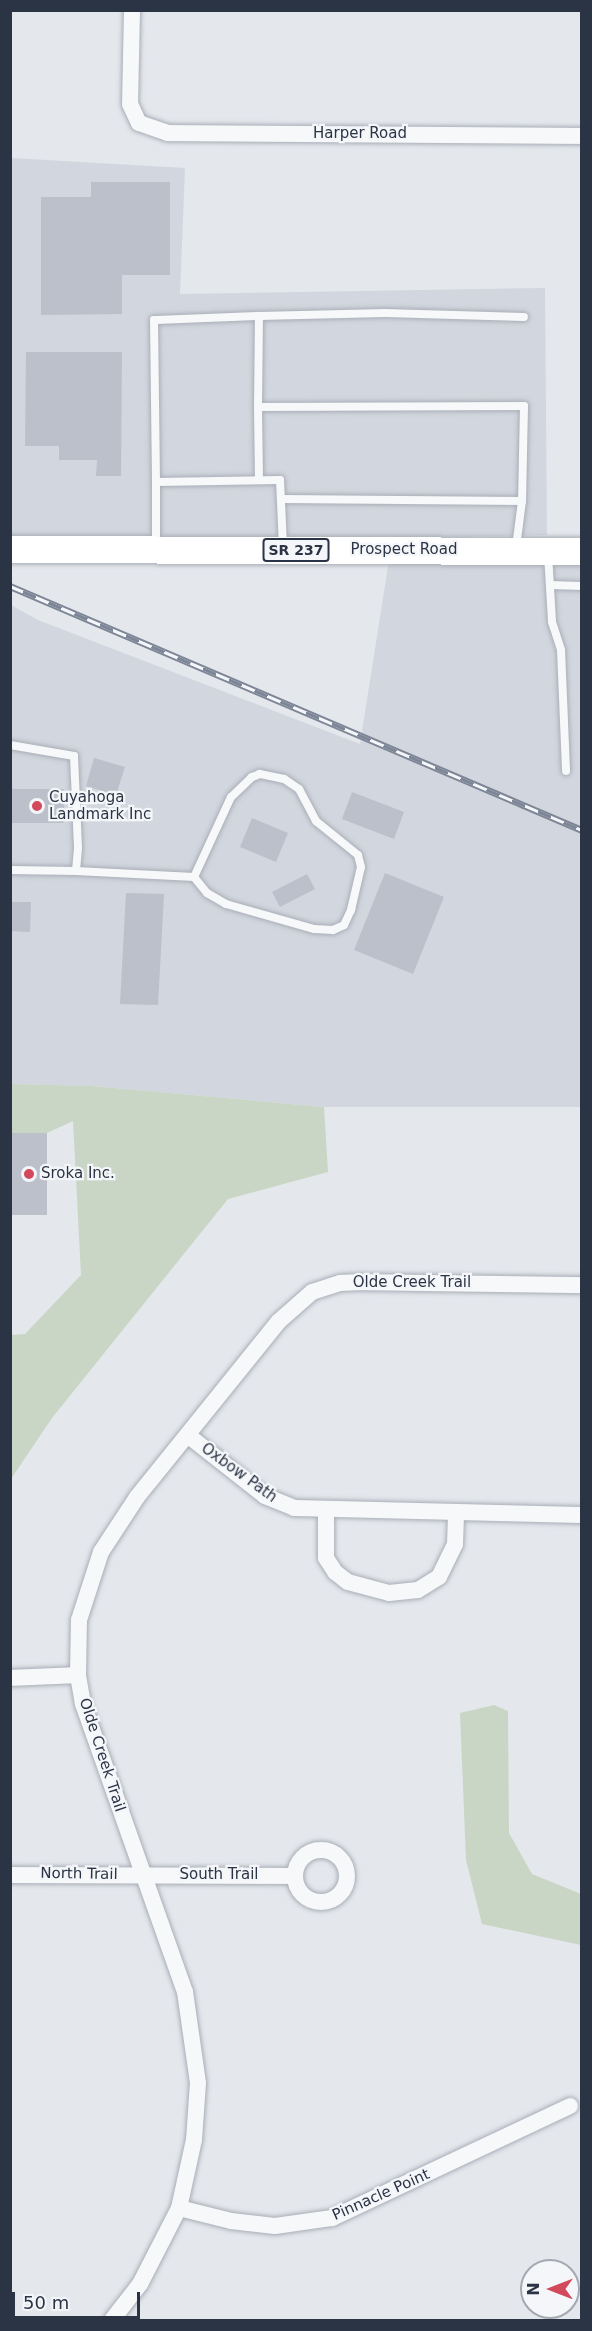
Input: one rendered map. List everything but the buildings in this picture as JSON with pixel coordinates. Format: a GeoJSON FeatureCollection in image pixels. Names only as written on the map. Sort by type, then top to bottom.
{"type":"FeatureCollection","features":[{"type":"Feature","properties":{"kind":"main road","name":"Prospect Road"},"geometry":{"type":"LineString","coordinates":[[10,549],[582,551]]}},
{"type":"Feature","properties":{"kind":"street","name":"Harper Road"},"geometry":{"type":"LineString","coordinates":[[132,10],[130,104],[139,123],[168,133],[582,136]]}},
{"type":"Feature","properties":{"kind":"street","name":"Olde Creek Trail"},"geometry":{"type":"LineString","coordinates":[[112,2320],[146,2275],[179,2208],[198,2108],[193,2033],[185,1992],[83,1704],[78,1675],[79,1620],[101,1552],[137,1497],[190,1437],[278,1322],[303,1299],[327,1287],[406,1281],[582,1285]]}},
{"type":"Feature","properties":{"kind":"street","name":"Oxbow Path"},"geometry":{"type":"LineString","coordinates":[[190,1437],[265,1496],[294,1508],[326,1512],[582,1515]]}},
{"type":"Feature","properties":{"kind":"street"},"geometry":{"type":"LineString","coordinates":[[326,1512],[326,1558],[335,1572],[348,1582],[389,1593],[418,1590],[440,1577],[455,1544],[456,1514]]}},
{"type":"Feature","properties":{"kind":"street"},"geometry":{"type":"LineString","coordinates":[[10,1678],[78,1675]]}},
{"type":"Feature","properties":{"kind":"street","name":"North Trail"},"geometry":{"type":"LineString","coordinates":[[12,1874],[144,1875]]}},
{"type":"Feature","properties":{"kind":"street","name":"South Trail"},"geometry":{"type":"LineString","coordinates":[[144,1875],[295,1876]]}},
{"type":"Feature","properties":{"kind":"street","name":"Pinnacle Point"},"geometry":{"type":"LineString","coordinates":[[179,2208],[231,2221],[275,2226],[332,2218],[570,2106]]}},
{"type":"Feature","properties":{"kind":"lane"},"geometry":{"type":"LineString","coordinates":[[156,549],[154,320],[385,313],[524,317]]}},
{"type":"Feature","properties":{"kind":"lane"},"geometry":{"type":"LineString","coordinates":[[259,316],[259,480]]}},
{"type":"Feature","properties":{"kind":"lane"},"geometry":{"type":"LineString","coordinates":[[258,406],[524,405],[522,501],[516,551]]}},
{"type":"Feature","properties":{"kind":"lane"},"geometry":{"type":"LineString","coordinates":[[156,482],[280,480],[283,550]]}},
{"type":"Feature","properties":{"kind":"lane"},"geometry":{"type":"LineString","coordinates":[[280,499],[522,501]]}},
{"type":"Feature","properties":{"kind":"lane"},"geometry":{"type":"LineString","coordinates":[[548,551],[552,622],[561,650],[566,771]]}},
{"type":"Feature","properties":{"kind":"lane"},"geometry":{"type":"LineString","coordinates":[[550,585],[582,586]]}},
{"type":"Feature","properties":{"kind":"lane"},"geometry":{"type":"LineString","coordinates":[[10,745],[74,756],[76,871]]}},
{"type":"Feature","properties":{"kind":"lane"},"geometry":{"type":"LineString","coordinates":[[10,870],[194,877],[207,893],[226,904],[314,929],[333,930],[344,925],[351,910],[361,867],[358,855],[316,821],[299,789],[284,779],[260,774],[247,781],[231,797],[194,877]]}},
{"type":"Feature","properties":{"kind":"shaded area"},"geometry":{"type":"Polygon","coordinates":[[[11,158],[185,168],[180,294],[545,288],[547,535],[146,542],[11,538],[11,158]]]}},
{"type":"Feature","properties":{"kind":"shaded area"},"geometry":{"type":"Polygon","coordinates":[[[389,560],[581,563],[581,1107],[324,1107],[91,1086],[11,1084],[11,605],[38,620],[360,744],[389,560]]]}},
{"type":"Feature","properties":{"kind":"green space"},"geometry":{"type":"Polygon","coordinates":[[[11,1084],[91,1086],[324,1107],[328,1172],[228,1199],[52,1418],[11,1479],[11,1335],[25,1334],[81,1275],[73,1121],[47,1133],[11,1133],[11,1084]]]}},
{"type":"Feature","properties":{"kind":"green space"},"geometry":{"type":"Polygon","coordinates":[[[494,1705],[508,1711],[509,1833],[532,1874],[581,1894],[581,1945],[482,1924],[466,1860],[460,1713],[494,1705]]]}},
{"type":"Feature","properties":{"kind":"railway"},"geometry":{"type":"LineString","coordinates":[[10,586],[582,830]]}},
{"type":"Feature","properties":{"kind":"place","name":"Cuyahoga Landmark Inc"},"geometry":{"type":"Point","coordinates":[37,806]}},
{"type":"Feature","properties":{"kind":"place","name":"Sroka Inc."},"geometry":{"type":"Point","coordinates":[29,1174]}}]}
